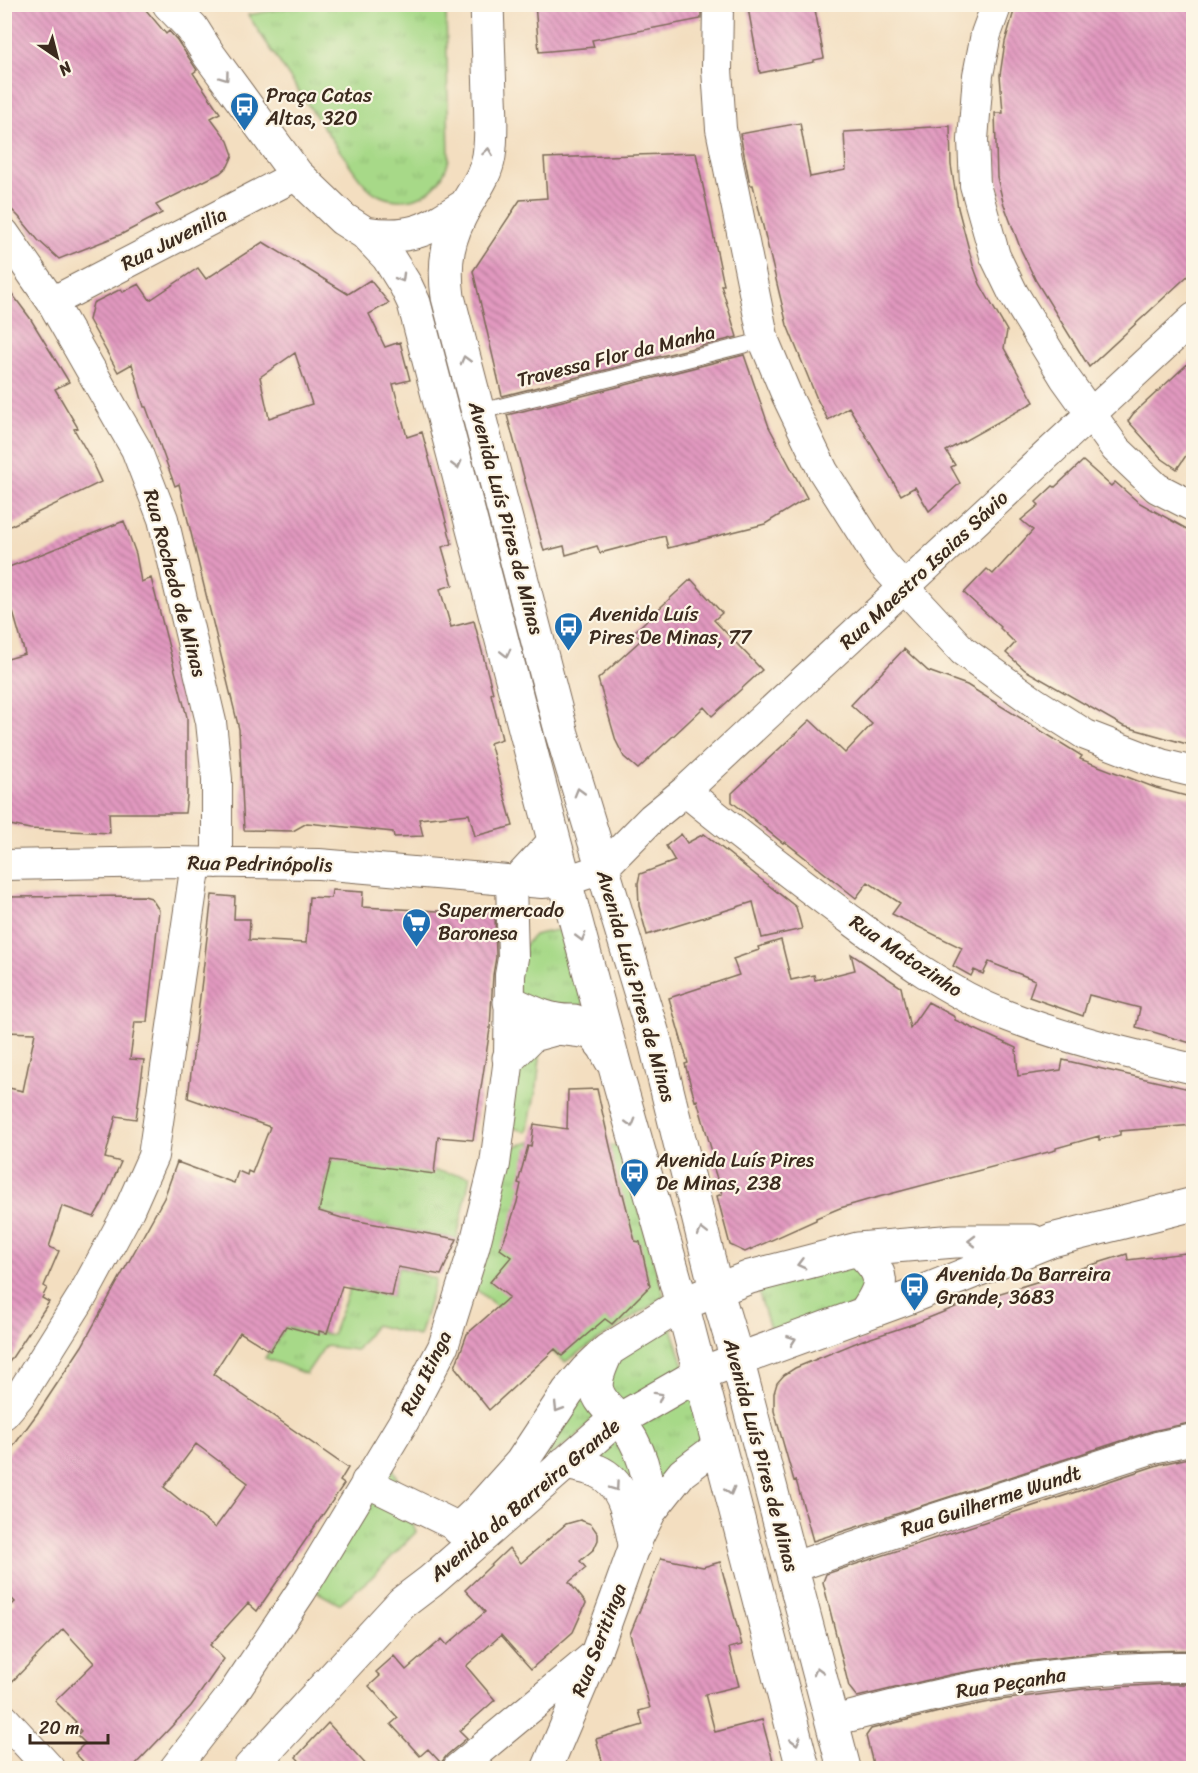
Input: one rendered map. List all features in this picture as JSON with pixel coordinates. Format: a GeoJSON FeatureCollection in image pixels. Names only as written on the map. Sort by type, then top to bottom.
{"type":"FeatureCollection","features":[{"type":"Feature","properties":{"kind":"main road"},"geometry":{"type":"LineString","coordinates":[[169,4],[194,16],[209,55],[297,175],[343,219],[365,233],[388,236],[412,233],[433,226],[466,205]]}},
{"type":"Feature","properties":{"kind":"main road","name":"Avenida Luís Pires de Minas"},"geometry":{"type":"LineString","coordinates":[[487,4],[491,124],[489,156],[481,181],[466,205],[452,235],[446,256],[448,297],[562,734],[655,1041],[716,1289],[737,1359],[844,1768]]}},
{"type":"Feature","properties":{"kind":"main road","name":"Avenida Luís Pires de Minas"},"geometry":{"type":"LineString","coordinates":[[365,233],[398,271],[414,303],[554,840],[682,1304],[803,1768]]}},
{"type":"Feature","properties":{"kind":"main road"},"geometry":{"type":"LineString","coordinates":[[510,1002],[560,1021],[574,1021],[600,1008]]}},
{"type":"Feature","properties":{"kind":"main road"},"geometry":{"type":"LineString","coordinates":[[509,1058],[532,1035],[558,1028],[592,1032],[615,1067]]}},
{"type":"Feature","properties":{"kind":"main road","name":"Avenida da Barreira Grande"},"geometry":{"type":"LineString","coordinates":[[250,1768],[402,1604],[619,1419],[699,1374],[864,1314],[1052,1240],[1194,1204]]}},
{"type":"Feature","properties":{"kind":"main road","name":"Avenida da Barreira Grande"},"geometry":{"type":"LineString","coordinates":[[402,1604],[416,1577],[521,1463],[568,1392],[608,1350],[682,1304],[750,1277],[858,1249],[955,1241],[1052,1240]]}},
{"type":"Feature","properties":{"kind":"main road"},"geometry":{"type":"LineString","coordinates":[[858,1249],[874,1265],[880,1286],[877,1295],[864,1314]]}},
{"type":"Feature","properties":{"kind":"main road"},"geometry":{"type":"LineString","coordinates":[[608,1350],[597,1374],[596,1387],[602,1404],[619,1419]]}},
{"type":"Feature","properties":{"kind":"main road"},"geometry":{"type":"LineString","coordinates":[[565,1463],[597,1471],[610,1479],[619,1490],[635,1544]]}},
{"type":"Feature","properties":{"kind":"street"},"geometry":{"type":"LineString","coordinates":[[718,4],[717,69],[721,129],[764,340],[787,396],[824,471],[880,561],[963,651],[1034,702],[1086,735],[1161,764],[1194,772]]}},
{"type":"Feature","properties":{"kind":"street"},"geometry":{"type":"LineString","coordinates":[[997,4],[986,34],[978,75],[973,140],[975,185],[995,256],[1013,293],[1065,378],[1116,449],[1157,488],[1194,507]]}},
{"type":"Feature","properties":{"kind":"street","name":"Rua Juvenilia"},"geometry":{"type":"LineString","coordinates":[[52,302],[297,175]]}},
{"type":"Feature","properties":{"kind":"street","name":"Rua Rochedo de Minas"},"geometry":{"type":"LineString","coordinates":[[4,233],[52,302],[136,449],[163,519],[211,722],[217,779],[206,863],[153,1156],[129,1210],[83,1295],[21,1394],[4,1414]]}},
{"type":"Feature","properties":{"kind":"street","name":"Rua Maestro Isaias Sávio"},"geometry":{"type":"LineString","coordinates":[[565,881],[602,869],[652,818],[685,791],[905,589],[1194,318]]}},
{"type":"Feature","properties":{"kind":"street","name":"Rua Matozinho"},"geometry":{"type":"LineString","coordinates":[[685,791],[768,858],[937,981],[1004,1015],[1112,1050],[1194,1069]]}},
{"type":"Feature","properties":{"kind":"street","name":"Rua Maestro Isaias Sávio"},"geometry":{"type":"LineString","coordinates":[[592,836],[611,836],[652,818]]}},
{"type":"Feature","properties":{"kind":"street"},"geometry":{"type":"LineString","coordinates":[[514,881],[554,840]]}},
{"type":"Feature","properties":{"kind":"street","name":"Rua Pedrinópolis"},"geometry":{"type":"LineString","coordinates":[[4,865],[319,864],[542,883],[565,881]]}},
{"type":"Feature","properties":{"kind":"street","name":"Rua Itinga"},"geometry":{"type":"LineString","coordinates":[[175,1768],[234,1692],[289,1609],[404,1421],[443,1347],[474,1248],[495,1164],[509,1058],[514,881]]}},
{"type":"Feature","properties":{"kind":"street"},"geometry":{"type":"LineString","coordinates":[[619,1419],[631,1434],[640,1452],[649,1481],[651,1512]]}},
{"type":"Feature","properties":{"kind":"street","name":"Rua Guilherme Wundt"},"geometry":{"type":"LineString","coordinates":[[790,1568],[942,1516],[1123,1458],[1194,1438]]}},
{"type":"Feature","properties":{"kind":"street","name":"Rua Seritinga"},"geometry":{"type":"LineString","coordinates":[[547,1768],[595,1655],[635,1544],[651,1512],[682,1473],[718,1446]]}},
{"type":"Feature","properties":{"kind":"street"},"geometry":{"type":"LineString","coordinates":[[366,1482],[460,1528]]}},
{"type":"Feature","properties":{"kind":"street"},"geometry":{"type":"LineString","coordinates":[[458,1768],[595,1655]]}},
{"type":"Feature","properties":{"kind":"street","name":"Rua Peçanha"},"geometry":{"type":"LineString","coordinates":[[831,1721],[969,1688],[1048,1676],[1148,1666],[1194,1667]]}},
{"type":"Feature","properties":{"kind":"street"},"geometry":{"type":"LineString","coordinates":[[4,1719],[50,1768]]}},
{"type":"Feature","properties":{"kind":"lane","name":"Travessa Flor da Manha"},"geometry":{"type":"LineString","coordinates":[[478,412],[764,340]]}},
{"type":"Feature","properties":{"kind":"green space"},"geometry":{"type":"Polygon","coordinates":[[[310,4],[446,5],[449,159],[440,180],[423,195],[405,200],[392,199],[380,196],[365,184],[316,117],[248,15],[310,4]]]}},
{"type":"Feature","properties":{"kind":"green space"},"geometry":{"type":"Polygon","coordinates":[[[556,930],[575,939],[590,996],[578,1009],[519,1004],[513,958],[534,935],[556,930]]]}},
{"type":"Feature","properties":{"kind":"green space"},"geometry":{"type":"Polygon","coordinates":[[[542,1039],[537,1086],[527,1132],[505,1125],[510,1083],[542,1039]]]}},
{"type":"Feature","properties":{"kind":"green space"},"geometry":{"type":"Polygon","coordinates":[[[546,1135],[621,1147],[664,1297],[565,1362],[472,1286],[512,1147],[546,1135]]]}},
{"type":"Feature","properties":{"kind":"green space"},"geometry":{"type":"Polygon","coordinates":[[[332,1155],[470,1176],[457,1239],[342,1218],[319,1211],[332,1155]]]}},
{"type":"Feature","properties":{"kind":"green space"},"geometry":{"type":"Polygon","coordinates":[[[853,1255],[870,1276],[865,1301],[774,1341],[755,1281],[853,1255]]]}},
{"type":"Feature","properties":{"kind":"green space"},"geometry":{"type":"Polygon","coordinates":[[[398,1267],[436,1279],[419,1336],[375,1325],[356,1350],[325,1346],[306,1374],[265,1358],[286,1326],[332,1335],[350,1288],[392,1296],[398,1267]]]}},
{"type":"Feature","properties":{"kind":"green space"},"geometry":{"type":"Polygon","coordinates":[[[670,1322],[687,1375],[623,1409],[605,1387],[617,1353],[670,1322]]]}},
{"type":"Feature","properties":{"kind":"green space"},"geometry":{"type":"Polygon","coordinates":[[[582,1388],[600,1411],[576,1437],[528,1471],[582,1388]]]}},
{"type":"Feature","properties":{"kind":"green space"},"geometry":{"type":"Polygon","coordinates":[[[690,1389],[707,1445],[655,1491],[633,1419],[690,1389]]]}},
{"type":"Feature","properties":{"kind":"green space"},"geometry":{"type":"Polygon","coordinates":[[[611,1424],[628,1439],[634,1488],[596,1465],[611,1424]]]}},
{"type":"Feature","properties":{"kind":"green space"},"geometry":{"type":"Polygon","coordinates":[[[389,1457],[416,1532],[371,1578],[339,1604],[310,1588],[389,1457]]]}},
{"type":"Feature","properties":{"kind":"building"},"geometry":{"type":"Polygon","coordinates":[[[4,4],[141,4],[166,34],[169,31],[177,40],[197,70],[193,73],[220,113],[211,118],[228,141],[233,155],[228,166],[220,173],[156,205],[162,213],[122,234],[59,259],[38,240],[4,202],[4,4]]]}},
{"type":"Feature","properties":{"kind":"building"},"geometry":{"type":"Polygon","coordinates":[[[535,4],[701,4],[701,19],[592,40],[594,47],[539,52],[535,4]]]}},
{"type":"Feature","properties":{"kind":"building"},"geometry":{"type":"Polygon","coordinates":[[[766,4],[814,4],[824,58],[760,73],[748,8],[766,4]]]}},
{"type":"Feature","properties":{"kind":"building"},"geometry":{"type":"Polygon","coordinates":[[[1016,4],[1194,4],[1194,270],[1089,367],[1036,281],[1021,250],[1003,202],[997,177],[995,113],[1003,113],[1000,75],[1005,42],[1016,4]]]}},
{"type":"Feature","properties":{"kind":"building"},"geometry":{"type":"Polygon","coordinates":[[[800,123],[810,177],[846,170],[844,132],[950,126],[951,165],[958,208],[973,265],[980,284],[1007,331],[1004,348],[1034,402],[946,451],[955,465],[951,467],[960,483],[929,511],[915,487],[901,495],[849,407],[828,420],[787,325],[753,185],[750,185],[740,134],[800,123]]]}},
{"type":"Feature","properties":{"kind":"building"},"geometry":{"type":"Polygon","coordinates":[[[696,153],[724,285],[721,285],[737,337],[502,396],[473,271],[520,200],[547,198],[544,158],[696,153]]]}},
{"type":"Feature","properties":{"kind":"building"},"geometry":{"type":"Polygon","coordinates":[[[263,242],[348,294],[370,280],[389,303],[369,314],[385,347],[400,342],[410,380],[393,384],[407,437],[422,432],[452,544],[442,547],[453,585],[440,589],[451,627],[474,621],[493,693],[491,694],[502,739],[490,743],[513,826],[475,836],[469,814],[419,819],[423,836],[394,837],[393,832],[307,823],[293,831],[244,830],[239,729],[179,484],[175,486],[146,407],[144,407],[132,364],[118,372],[89,320],[93,303],[121,289],[123,292],[139,284],[150,300],[198,268],[206,279],[263,242]],[[295,353],[260,377],[269,418],[312,404],[295,353]]]}},
{"type":"Feature","properties":{"kind":"building"},"geometry":{"type":"Polygon","coordinates":[[[4,283],[30,318],[69,382],[55,389],[78,428],[74,429],[95,466],[101,482],[4,529],[4,283]]]}},
{"type":"Feature","properties":{"kind":"building"},"geometry":{"type":"Polygon","coordinates":[[[744,355],[769,427],[807,498],[765,524],[668,548],[665,536],[600,553],[597,546],[566,555],[564,546],[544,551],[507,415],[744,355]]]}},
{"type":"Feature","properties":{"kind":"building"},"geometry":{"type":"Polygon","coordinates":[[[1194,358],[1194,457],[1187,454],[1177,469],[1161,458],[1128,421],[1194,358]]]}},
{"type":"Feature","properties":{"kind":"building"},"geometry":{"type":"Polygon","coordinates":[[[1083,461],[1111,486],[1115,482],[1138,502],[1194,533],[1194,746],[1123,726],[1025,670],[1006,653],[1015,643],[964,593],[987,569],[993,574],[1033,530],[1021,520],[1039,505],[1036,502],[1083,461]]]}},
{"type":"Feature","properties":{"kind":"building"},"geometry":{"type":"Polygon","coordinates":[[[124,521],[136,554],[141,582],[151,578],[187,717],[185,813],[109,813],[110,833],[30,829],[10,825],[4,821],[4,660],[25,654],[13,612],[4,615],[4,569],[124,521]]]}},
{"type":"Feature","properties":{"kind":"building"},"geometry":{"type":"Polygon","coordinates":[[[691,579],[722,613],[714,620],[762,670],[712,716],[704,707],[638,769],[624,757],[616,741],[598,679],[641,640],[634,632],[691,579]]]}},
{"type":"Feature","properties":{"kind":"building"},"geometry":{"type":"Polygon","coordinates":[[[904,649],[928,671],[967,685],[1082,756],[1080,759],[1156,788],[1194,798],[1194,1044],[1136,1027],[1140,1008],[1089,995],[1083,1016],[1029,997],[1035,980],[989,962],[983,974],[974,970],[971,976],[953,966],[962,948],[892,914],[900,903],[868,882],[856,898],[732,802],[732,793],[810,720],[845,753],[872,724],[851,705],[904,649]]]}},
{"type":"Feature","properties":{"kind":"building"},"geometry":{"type":"Polygon","coordinates":[[[681,834],[687,843],[704,834],[796,907],[802,929],[762,938],[753,902],[647,935],[639,906],[640,874],[675,861],[666,846],[681,834]]]}},
{"type":"Feature","properties":{"kind":"building"},"geometry":{"type":"Polygon","coordinates":[[[332,890],[363,892],[362,907],[495,914],[496,957],[490,1029],[473,1140],[438,1137],[434,1174],[331,1160],[319,1211],[342,1218],[457,1239],[441,1275],[398,1267],[392,1296],[342,1286],[327,1333],[319,1331],[319,1335],[286,1326],[270,1351],[240,1332],[213,1374],[348,1468],[340,1481],[344,1484],[257,1611],[248,1603],[210,1645],[224,1659],[191,1706],[132,1768],[89,1768],[75,1753],[85,1743],[77,1735],[81,1731],[74,1724],[76,1722],[55,1701],[94,1663],[63,1629],[4,1690],[4,1612],[15,1602],[4,1591],[4,1459],[82,1346],[164,1198],[177,1162],[234,1183],[238,1171],[247,1175],[248,1171],[252,1173],[270,1127],[188,1098],[212,895],[235,897],[234,919],[250,919],[249,940],[306,943],[309,897],[331,898],[332,890]],[[196,1444],[164,1487],[215,1528],[248,1483],[196,1444]]]}},
{"type":"Feature","properties":{"kind":"building"},"geometry":{"type":"Polygon","coordinates":[[[144,896],[151,898],[159,910],[147,1022],[135,1022],[130,1059],[144,1060],[136,1119],[116,1116],[105,1158],[121,1162],[94,1217],[62,1206],[49,1247],[59,1251],[44,1286],[47,1288],[42,1298],[49,1302],[4,1370],[4,1087],[23,1091],[35,1033],[4,1032],[4,897],[144,896]]]}},
{"type":"Feature","properties":{"kind":"building"},"geometry":{"type":"Polygon","coordinates":[[[781,940],[791,980],[814,975],[815,980],[855,970],[851,954],[901,987],[910,1028],[928,1002],[955,1017],[955,1020],[1016,1048],[1018,1076],[1061,1070],[1063,1060],[1194,1090],[1194,1125],[1120,1131],[1120,1135],[1099,1140],[1099,1136],[1056,1148],[1056,1150],[871,1199],[816,1218],[816,1220],[745,1252],[730,1245],[717,1196],[722,1194],[712,1163],[715,1162],[697,1100],[695,1101],[685,1064],[688,1063],[669,998],[739,975],[733,959],[759,950],[758,947],[781,940]]]}},
{"type":"Feature","properties":{"kind":"building"},"geometry":{"type":"Polygon","coordinates":[[[597,1089],[621,1194],[623,1194],[635,1241],[640,1242],[650,1286],[612,1324],[605,1319],[562,1356],[555,1349],[489,1410],[455,1367],[467,1334],[509,1297],[490,1282],[511,1257],[500,1249],[517,1202],[521,1184],[518,1183],[528,1146],[531,1147],[534,1124],[567,1129],[568,1090],[597,1089]]]}},
{"type":"Feature","properties":{"kind":"building"},"geometry":{"type":"Polygon","coordinates":[[[1194,1252],[1194,1422],[1152,1431],[813,1541],[774,1411],[774,1393],[777,1383],[784,1375],[795,1368],[865,1339],[916,1323],[968,1302],[1127,1254],[1128,1260],[1194,1252]]]}},
{"type":"Feature","properties":{"kind":"building"},"geometry":{"type":"Polygon","coordinates":[[[1194,1457],[1194,1630],[1191,1650],[1108,1652],[1023,1662],[949,1675],[857,1697],[849,1687],[823,1582],[826,1574],[1161,1464],[1194,1457]]]}},
{"type":"Feature","properties":{"kind":"building"},"geometry":{"type":"Polygon","coordinates":[[[580,1520],[591,1524],[598,1534],[598,1540],[594,1549],[580,1561],[586,1568],[569,1582],[586,1603],[573,1632],[531,1669],[501,1635],[466,1666],[495,1700],[460,1731],[467,1738],[441,1763],[428,1749],[420,1756],[391,1724],[398,1718],[369,1686],[380,1676],[376,1672],[394,1656],[406,1670],[442,1639],[447,1645],[485,1612],[465,1590],[509,1548],[521,1563],[566,1524],[580,1520]]]}},
{"type":"Feature","properties":{"kind":"building"},"geometry":{"type":"Polygon","coordinates":[[[661,1558],[703,1567],[720,1562],[742,1645],[729,1648],[739,1686],[705,1694],[715,1732],[762,1720],[775,1768],[604,1768],[596,1739],[643,1725],[639,1711],[650,1708],[630,1634],[661,1558]]]}},
{"type":"Feature","properties":{"kind":"building"},"geometry":{"type":"Polygon","coordinates":[[[1194,1684],[1194,1768],[874,1768],[866,1736],[871,1729],[1000,1700],[1083,1689],[1194,1684]]]}},
{"type":"Feature","properties":{"kind":"building"},"geometry":{"type":"Polygon","coordinates":[[[328,1723],[369,1768],[306,1768],[296,1757],[328,1723]]]}},
{"type":"Feature","properties":{"kind":"place","name":"Praça Catas Altas, 320"},"geometry":{"type":"Point","coordinates":[245,132]}},
{"type":"Feature","properties":{"kind":"place","name":"Avenida Luís Pires De Minas, 77"},"geometry":{"type":"Point","coordinates":[568,652]}},
{"type":"Feature","properties":{"kind":"place","name":"Supermercado Baronesa"},"geometry":{"type":"Point","coordinates":[417,948]}},
{"type":"Feature","properties":{"kind":"place","name":"Avenida Luís Pires De Minas, 238"},"geometry":{"type":"Point","coordinates":[635,1198]}},
{"type":"Feature","properties":{"kind":"place","name":"Avenida Da Barreira Grande, 3683"},"geometry":{"type":"Point","coordinates":[915,1312]}}]}
